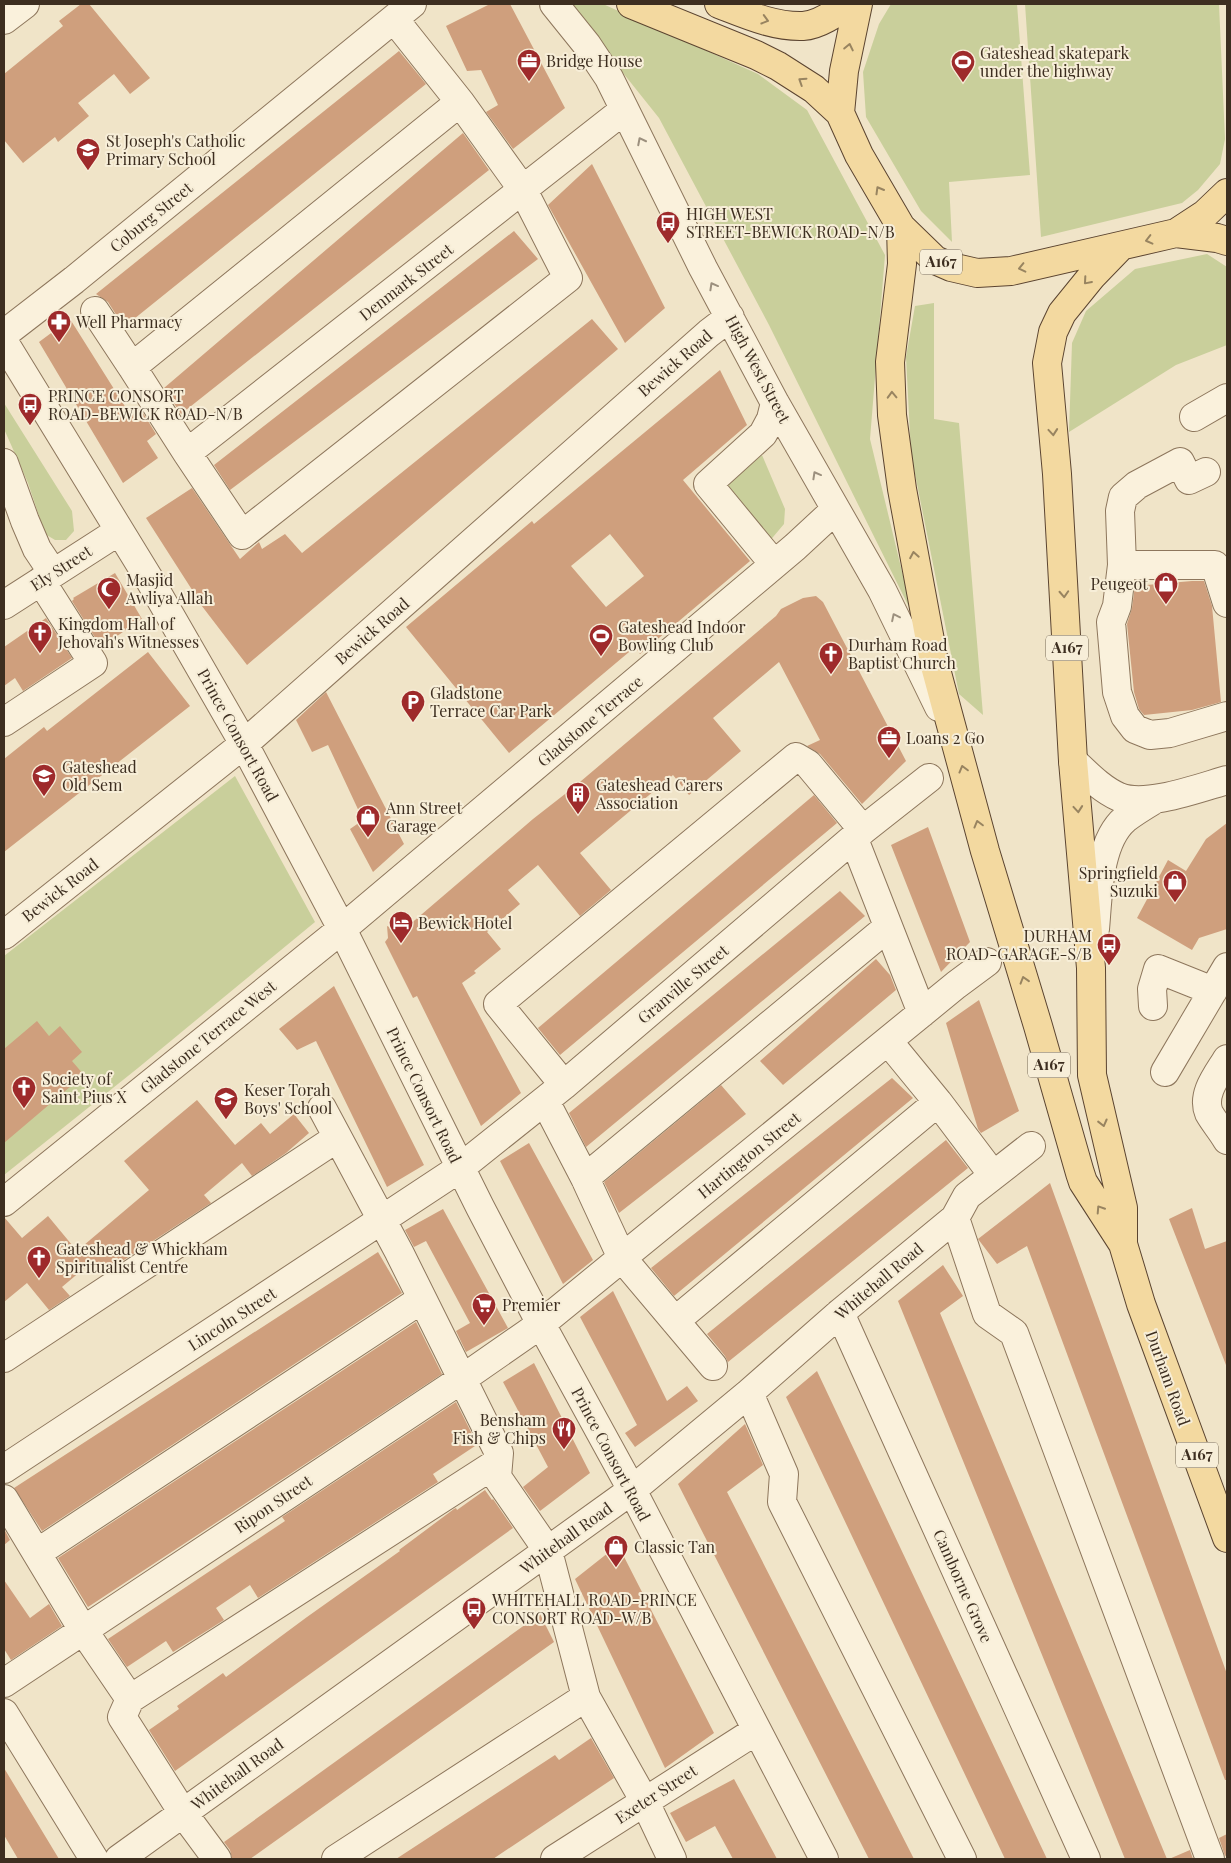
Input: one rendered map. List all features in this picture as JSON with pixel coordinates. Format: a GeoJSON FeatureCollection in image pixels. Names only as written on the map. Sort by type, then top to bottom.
{"type":"FeatureCollection","features":[{"type":"Feature","properties":{"kind":"main road"},"geometry":{"type":"LineString","coordinates":[[631,4],[756,55],[778,66],[814,89],[840,113]]}},
{"type":"Feature","properties":{"kind":"main road"},"geometry":{"type":"LineString","coordinates":[[719,4],[776,24],[804,26],[820,21],[848,4]]}},
{"type":"Feature","properties":{"kind":"main road","name":"A167"},"geometry":{"type":"LineString","coordinates":[[858,4],[844,71],[840,113],[859,155],[901,227],[935,260],[951,267],[977,273],[1011,271],[1121,246],[1176,233],[1205,214],[1227,193]]}},
{"type":"Feature","properties":{"kind":"main road","name":"A167"},"geometry":{"type":"LineString","coordinates":[[901,227],[902,264],[890,362],[892,415],[902,489],[934,662],[985,851],[1080,1173],[1083,1182],[1122,1244]]}},
{"type":"Feature","properties":{"kind":"main road"},"geometry":{"type":"LineString","coordinates":[[1176,233],[1227,241]]}},
{"type":"Feature","properties":{"kind":"main road","name":"A167"},"geometry":{"type":"LineString","coordinates":[[1121,246],[1092,276],[1062,313],[1053,332],[1047,363],[1057,474],[1074,761],[1091,968],[1092,1075],[1123,1208],[1122,1244]]}},
{"type":"Feature","properties":{"kind":"main road","name":"Durham Road"},"geometry":{"type":"LineString","coordinates":[[1122,1244],[1141,1304],[1227,1538]]}},
{"type":"Feature","properties":{"kind":"street"},"geometry":{"type":"LineString","coordinates":[[4,20],[25,4]]}},
{"type":"Feature","properties":{"kind":"street","name":"High West Street"},"geometry":{"type":"LineString","coordinates":[[554,4],[596,57],[609,78],[704,268],[775,403],[882,590],[955,740]]}},
{"type":"Feature","properties":{"kind":"street"},"geometry":{"type":"LineString","coordinates":[[95,311],[186,453],[242,535],[568,278],[523,190],[460,102],[403,12]]}},
{"type":"Feature","properties":{"kind":"street","name":"Coburg Street"},"geometry":{"type":"LineString","coordinates":[[4,334],[74,280],[403,12]]}},
{"type":"Feature","properties":{"kind":"street"},"geometry":{"type":"LineString","coordinates":[[132,367],[460,102]]}},
{"type":"Feature","properties":{"kind":"street","name":"Denmark Street"},"geometry":{"type":"LineString","coordinates":[[186,453],[624,110]]}},
{"type":"Feature","properties":{"kind":"street","name":"Bewick Road"},"geometry":{"type":"LineString","coordinates":[[4,934],[244,744],[709,333],[730,317]]}},
{"type":"Feature","properties":{"kind":"street","name":"Prince Consort Road"},"geometry":{"type":"LineString","coordinates":[[4,342],[148,577],[244,744],[342,929],[460,1168],[541,1324],[632,1490],[824,1859]]}},
{"type":"Feature","properties":{"kind":"street"},"geometry":{"type":"LineString","coordinates":[[774,564],[708,484],[763,434],[771,419],[775,403]]}},
{"type":"Feature","properties":{"kind":"street"},"geometry":{"type":"LineString","coordinates":[[1194,417],[1224,406]]}},
{"type":"Feature","properties":{"kind":"street"},"geometry":{"type":"LineString","coordinates":[[1206,472],[1188,480],[1180,462],[1137,485],[1123,497],[1120,511],[1122,565],[1117,606],[1111,622],[1117,692],[1125,716],[1135,729],[1150,735],[1170,733],[1227,716]]}},
{"type":"Feature","properties":{"kind":"street"},"geometry":{"type":"LineString","coordinates":[[4,463],[47,577],[93,663],[4,722]]}},
{"type":"Feature","properties":{"kind":"street","name":"Gladstone Terrace"},"geometry":{"type":"LineString","coordinates":[[342,929],[806,538],[835,510]]}},
{"type":"Feature","properties":{"kind":"street","name":"Ely Street"},"geometry":{"type":"LineString","coordinates":[[4,605],[119,531]]}},
{"type":"Feature","properties":{"kind":"street"},"geometry":{"type":"LineString","coordinates":[[1122,565],[1215,565],[1227,603]]}},
{"type":"Feature","properties":{"kind":"street"},"geometry":{"type":"LineString","coordinates":[[713,1366],[622,1258],[585,1178],[554,1093],[498,1004],[796,757],[808,764],[858,834],[888,927],[922,1014]]}},
{"type":"Feature","properties":{"kind":"street"},"geometry":{"type":"LineString","coordinates":[[1074,761],[1097,783],[1118,796],[1129,800],[1154,800],[1227,780]]}},
{"type":"Feature","properties":{"kind":"street","name":"Granville Street"},"geometry":{"type":"LineString","coordinates":[[460,1168],[554,1093],[858,834],[929,778]]}},
{"type":"Feature","properties":{"kind":"street"},"geometry":{"type":"LineString","coordinates":[[1091,968],[1100,869],[1109,845],[1124,820],[1154,800]]}},
{"type":"Feature","properties":{"kind":"street"},"geometry":{"type":"LineString","coordinates":[[585,1178],[888,927]]}},
{"type":"Feature","properties":{"kind":"street","name":"Gladstone Terrace West"},"geometry":{"type":"LineString","coordinates":[[4,1202],[342,929]]}},
{"type":"Feature","properties":{"kind":"street","name":"Hartington Street"},"geometry":{"type":"LineString","coordinates":[[541,1324],[956,985],[987,962]]}},
{"type":"Feature","properties":{"kind":"street"},"geometry":{"type":"LineString","coordinates":[[1165,1072],[1227,967]]}},
{"type":"Feature","properties":{"kind":"street"},"geometry":{"type":"LineString","coordinates":[[1154,1006],[1152,989],[1158,969],[1213,991]]}},
{"type":"Feature","properties":{"kind":"street"},"geometry":{"type":"LineString","coordinates":[[888,1041],[938,1102],[993,1175]]}},
{"type":"Feature","properties":{"kind":"street"},"geometry":{"type":"LineString","coordinates":[[1225,1132],[1209,1113],[1207,1101],[1210,1087],[1227,1058]]}},
{"type":"Feature","properties":{"kind":"street"},"geometry":{"type":"LineString","coordinates":[[676,1321],[938,1102]]}},
{"type":"Feature","properties":{"kind":"street"},"geometry":{"type":"LineString","coordinates":[[322,1108],[422,1299],[499,1453],[497,1477],[548,1551],[586,1696],[645,1802],[672,1859]]}},
{"type":"Feature","properties":{"kind":"street"},"geometry":{"type":"LineString","coordinates":[[4,1358],[337,1138]]}},
{"type":"Feature","properties":{"kind":"street","name":"Whitehall Road"},"geometry":{"type":"LineString","coordinates":[[119,1859],[632,1490],[955,1218],[967,1196],[1031,1146]]}},
{"type":"Feature","properties":{"kind":"street","name":"Lincoln Street"},"geometry":{"type":"LineString","coordinates":[[4,1469],[460,1168]]}},
{"type":"Feature","properties":{"kind":"street"},"geometry":{"type":"LineString","coordinates":[[955,1218],[987,1314],[1014,1332],[1210,1859]]}},
{"type":"Feature","properties":{"kind":"street"},"geometry":{"type":"LineString","coordinates":[[36,1553],[422,1299]]}},
{"type":"Feature","properties":{"kind":"street","name":"Camborne Grove"},"geometry":{"type":"LineString","coordinates":[[840,1313],[1086,1859]]}},
{"type":"Feature","properties":{"kind":"street","name":"Ripon Street"},"geometry":{"type":"LineString","coordinates":[[4,1683],[462,1379],[541,1324]]}},
{"type":"Feature","properties":{"kind":"street"},"geometry":{"type":"LineString","coordinates":[[749,1393],[784,1474],[782,1502],[962,1859]]}},
{"type":"Feature","properties":{"kind":"street"},"geometry":{"type":"LineString","coordinates":[[217,1859],[183,1813],[122,1717],[130,1699],[498,1462]]}},
{"type":"Feature","properties":{"kind":"street"},"geometry":{"type":"LineString","coordinates":[[4,1499],[83,1630],[130,1699]]}},
{"type":"Feature","properties":{"kind":"street"},"geometry":{"type":"LineString","coordinates":[[336,1859],[586,1696]]}},
{"type":"Feature","properties":{"kind":"street"},"geometry":{"type":"LineString","coordinates":[[4,1713],[94,1859]]}},
{"type":"Feature","properties":{"kind":"street","name":"Exeter Street"},"geometry":{"type":"LineString","coordinates":[[555,1859],[757,1730]]}},
{"type":"Feature","properties":{"kind":"green space"},"geometry":{"type":"Polygon","coordinates":[[[568,4],[603,4],[758,74],[807,110],[885,255],[870,439],[912,613],[769,325],[659,118],[568,4]]]}},
{"type":"Feature","properties":{"kind":"green space","name":"Gateshead skatepark under the highway"},"geometry":{"type":"Polygon","coordinates":[[[891,4],[1017,4],[1030,175],[949,182],[952,242],[921,211],[866,117],[863,72],[879,24],[891,4]]]}},
{"type":"Feature","properties":{"kind":"green space"},"geometry":{"type":"Polygon","coordinates":[[[1025,4],[1219,4],[1225,139],[1220,164],[1198,190],[1182,203],[1041,237],[1025,4]]]}},
{"type":"Feature","properties":{"kind":"green space"},"geometry":{"type":"Polygon","coordinates":[[[1207,254],[1227,267],[1227,345],[1176,365],[1069,432],[1072,343],[1086,311],[1135,269],[1207,254]]]}},
{"type":"Feature","properties":{"kind":"green space"},"geometry":{"type":"Polygon","coordinates":[[[934,303],[934,419],[959,423],[983,715],[959,694],[911,454],[906,357],[915,306],[934,303]]]}},
{"type":"Feature","properties":{"kind":"green space"},"geometry":{"type":"Polygon","coordinates":[[[4,403],[72,511],[74,531],[66,540],[55,540],[45,534],[28,483],[4,429],[4,403]]]}},
{"type":"Feature","properties":{"kind":"green space"},"geometry":{"type":"Polygon","coordinates":[[[762,455],[785,509],[784,524],[768,543],[728,492],[727,484],[762,455]]]}},
{"type":"Feature","properties":{"kind":"green space"},"geometry":{"type":"Polygon","coordinates":[[[235,776],[315,922],[138,1068],[4,1175],[4,956],[235,776]]]}},
{"type":"Feature","properties":{"kind":"building"},"geometry":{"type":"Polygon","coordinates":[[[81,4],[89,4],[150,78],[130,94],[114,74],[78,103],[89,116],[58,142],[55,137],[23,163],[4,140],[4,74],[63,26],[59,21],[81,4]]]}},
{"type":"Feature","properties":{"kind":"building"},"geometry":{"type":"Polygon","coordinates":[[[490,4],[510,4],[565,108],[513,149],[486,112],[498,105],[481,70],[467,71],[446,26],[490,4]]]}},
{"type":"Feature","properties":{"kind":"building"},"geometry":{"type":"Polygon","coordinates":[[[399,51],[426,84],[124,327],[108,302],[96,294],[399,51]]]}},
{"type":"Feature","properties":{"kind":"building"},"geometry":{"type":"Polygon","coordinates":[[[463,133],[489,170],[181,414],[164,388],[463,133]]]}},
{"type":"Feature","properties":{"kind":"building"},"geometry":{"type":"Polygon","coordinates":[[[592,164],[665,308],[625,343],[548,205],[592,164]]]}},
{"type":"Feature","properties":{"kind":"building"},"geometry":{"type":"Polygon","coordinates":[[[514,231],[538,259],[230,490],[214,465],[514,231]]]}},
{"type":"Feature","properties":{"kind":"building"},"geometry":{"type":"Polygon","coordinates":[[[70,319],[131,416],[140,408],[156,434],[147,441],[158,458],[123,483],[39,342],[70,319]]]}},
{"type":"Feature","properties":{"kind":"building"},"geometry":{"type":"Polygon","coordinates":[[[592,319],[618,349],[247,665],[195,597],[146,518],[192,488],[240,559],[259,542],[262,549],[285,534],[302,553],[592,319]]]}},
{"type":"Feature","properties":{"kind":"building"},"geometry":{"type":"Polygon","coordinates":[[[720,370],[747,425],[683,480],[750,561],[640,654],[635,647],[509,753],[406,627],[532,521],[534,524],[720,370]],[[610,534],[571,566],[606,607],[644,576],[610,534]]]}},
{"type":"Feature","properties":{"kind":"building","name":"Masjid Awliya Allah"},"geometry":{"type":"Polygon","coordinates":[[[115,573],[142,619],[101,647],[72,601],[73,598],[115,573]]]}},
{"type":"Feature","properties":{"kind":"building"},"geometry":{"type":"Polygon","coordinates":[[[1204,581],[1212,606],[1221,702],[1192,710],[1144,715],[1139,709],[1134,692],[1127,624],[1132,608],[1135,586],[1204,581]]]}},
{"type":"Feature","properties":{"kind":"building"},"geometry":{"type":"Polygon","coordinates":[[[816,596],[823,602],[906,761],[862,804],[820,754],[807,746],[820,740],[779,662],[713,718],[741,751],[689,795],[673,775],[580,853],[611,890],[580,916],[538,865],[508,890],[520,904],[487,932],[501,949],[474,971],[476,973],[462,983],[521,1093],[481,1126],[417,996],[413,998],[385,942],[388,938],[387,926],[401,932],[776,616],[781,609],[803,598],[816,596]]]}},
{"type":"Feature","properties":{"kind":"building","name":"Kingdom Hall of Jehovah's Witnesses"},"geometry":{"type":"Polygon","coordinates":[[[46,618],[72,658],[23,691],[15,678],[4,686],[4,647],[46,618]]]}},
{"type":"Feature","properties":{"kind":"building"},"geometry":{"type":"Polygon","coordinates":[[[148,652],[190,706],[4,852],[4,759],[44,727],[47,731],[148,652]]]}},
{"type":"Feature","properties":{"kind":"building"},"geometry":{"type":"Polygon","coordinates":[[[326,692],[404,844],[373,872],[350,829],[363,820],[328,745],[312,752],[296,720],[326,692]]]}},
{"type":"Feature","properties":{"kind":"building"},"geometry":{"type":"Polygon","coordinates":[[[814,795],[837,823],[560,1055],[538,1028],[814,795]]]}},
{"type":"Feature","properties":{"kind":"building"},"geometry":{"type":"Polygon","coordinates":[[[1227,823],[1227,929],[1199,938],[1192,950],[1137,918],[1168,860],[1186,871],[1206,839],[1227,823]]]}},
{"type":"Feature","properties":{"kind":"building"},"geometry":{"type":"Polygon","coordinates":[[[928,827],[970,942],[941,972],[891,845],[928,827]]]}},
{"type":"Feature","properties":{"kind":"building"},"geometry":{"type":"Polygon","coordinates":[[[840,891],[865,916],[586,1147],[569,1113],[840,891]]]}},
{"type":"Feature","properties":{"kind":"building"},"geometry":{"type":"Polygon","coordinates":[[[876,959],[890,975],[896,990],[783,1085],[760,1061],[876,959]]]}},
{"type":"Feature","properties":{"kind":"building"},"geometry":{"type":"Polygon","coordinates":[[[334,986],[424,1165],[387,1187],[316,1041],[297,1050],[279,1029],[334,986]]]}},
{"type":"Feature","properties":{"kind":"building"},"geometry":{"type":"Polygon","coordinates":[[[979,1000],[1019,1111],[981,1133],[978,1129],[946,1023],[979,1000]]]}},
{"type":"Feature","properties":{"kind":"building","name":"Society of Saint Pius X"},"geometry":{"type":"Polygon","coordinates":[[[37,1021],[49,1036],[60,1026],[82,1052],[72,1061],[84,1075],[4,1143],[4,1049],[37,1021]]]}},
{"type":"Feature","properties":{"kind":"building"},"geometry":{"type":"Polygon","coordinates":[[[892,1078],[913,1098],[674,1296],[651,1268],[892,1078]]]}},
{"type":"Feature","properties":{"kind":"building"},"geometry":{"type":"Polygon","coordinates":[[[721,1085],[746,1114],[619,1213],[604,1182],[721,1085]]]}},
{"type":"Feature","properties":{"kind":"building"},"geometry":{"type":"Polygon","coordinates":[[[197,1100],[235,1145],[261,1123],[270,1134],[294,1114],[309,1133],[286,1153],[252,1176],[242,1163],[204,1195],[211,1203],[104,1273],[94,1260],[62,1287],[70,1296],[49,1310],[27,1283],[4,1302],[4,1217],[22,1238],[48,1216],[77,1251],[149,1190],[124,1161],[197,1100]]]}},
{"type":"Feature","properties":{"kind":"building"},"geometry":{"type":"Polygon","coordinates":[[[946,1140],[968,1168],[728,1362],[707,1334],[946,1140]]]}},
{"type":"Feature","properties":{"kind":"building"},"geometry":{"type":"Polygon","coordinates":[[[529,1143],[593,1260],[563,1284],[500,1161],[529,1143]]]}},
{"type":"Feature","properties":{"kind":"building"},"geometry":{"type":"Polygon","coordinates":[[[1050,1183],[1227,1674],[1227,1780],[1225,1780],[1027,1246],[997,1264],[978,1239],[1050,1183]]]}},
{"type":"Feature","properties":{"kind":"building"},"geometry":{"type":"Polygon","coordinates":[[[1192,1208],[1205,1249],[1227,1241],[1227,1365],[1169,1219],[1192,1208]]]}},
{"type":"Feature","properties":{"kind":"building"},"geometry":{"type":"Polygon","coordinates":[[[443,1209],[508,1328],[466,1352],[456,1331],[470,1323],[426,1241],[414,1247],[405,1230],[443,1209]]]}},
{"type":"Feature","properties":{"kind":"building"},"geometry":{"type":"Polygon","coordinates":[[[378,1252],[402,1293],[42,1531],[14,1488],[378,1252]]]}},
{"type":"Feature","properties":{"kind":"building"},"geometry":{"type":"Polygon","coordinates":[[[943,1265],[963,1296],[940,1313],[1167,1859],[1125,1859],[898,1301],[943,1265]]]}},
{"type":"Feature","properties":{"kind":"building"},"geometry":{"type":"Polygon","coordinates":[[[613,1291],[667,1401],[687,1386],[698,1401],[635,1447],[625,1433],[637,1425],[580,1317],[613,1291]]]}},
{"type":"Feature","properties":{"kind":"building"},"geometry":{"type":"Polygon","coordinates":[[[416,1322],[442,1374],[88,1607],[58,1558],[416,1322]]]}},
{"type":"Feature","properties":{"kind":"building"},"geometry":{"type":"Polygon","coordinates":[[[534,1363],[590,1473],[540,1511],[523,1487],[548,1467],[503,1382],[534,1363]]]}},
{"type":"Feature","properties":{"kind":"building"},"geometry":{"type":"Polygon","coordinates":[[[817,1371],[1047,1859],[1005,1859],[786,1397],[817,1371]]]}},
{"type":"Feature","properties":{"kind":"building"},"geometry":{"type":"Polygon","coordinates":[[[456,1402],[474,1438],[471,1440],[475,1446],[433,1474],[438,1482],[258,1598],[250,1585],[216,1608],[224,1620],[173,1652],[166,1641],[127,1667],[108,1639],[285,1521],[282,1517],[456,1402]]]}},
{"type":"Feature","properties":{"kind":"building"},"geometry":{"type":"Polygon","coordinates":[[[745,1424],[763,1465],[727,1492],[914,1859],[869,1859],[678,1484],[745,1424]]]}},
{"type":"Feature","properties":{"kind":"building"},"geometry":{"type":"Polygon","coordinates":[[[485,1490],[513,1528],[175,1771],[149,1730],[179,1709],[177,1706],[223,1673],[226,1677],[400,1551],[454,1509],[456,1508],[457,1510],[485,1490]]]}},
{"type":"Feature","properties":{"kind":"building"},"geometry":{"type":"Polygon","coordinates":[[[4,1529],[10,1540],[4,1545],[4,1529]]]}},
{"type":"Feature","properties":{"kind":"building"},"geometry":{"type":"Polygon","coordinates":[[[618,1545],[714,1733],[665,1768],[575,1579],[618,1545]]]}},
{"type":"Feature","properties":{"kind":"building"},"geometry":{"type":"Polygon","coordinates":[[[4,1580],[30,1618],[49,1604],[62,1626],[11,1660],[4,1649],[4,1580]]]}},
{"type":"Feature","properties":{"kind":"building"},"geometry":{"type":"Polygon","coordinates":[[[540,1614],[554,1642],[250,1859],[232,1859],[230,1850],[224,1842],[540,1614]]]}},
{"type":"Feature","properties":{"kind":"building"},"geometry":{"type":"Polygon","coordinates":[[[591,1738],[614,1778],[493,1859],[396,1859],[555,1755],[559,1760],[591,1738]]]}},
{"type":"Feature","properties":{"kind":"building"},"geometry":{"type":"Polygon","coordinates":[[[4,1768],[59,1859],[18,1859],[4,1835],[4,1768]]]}},
{"type":"Feature","properties":{"kind":"building"},"geometry":{"type":"Polygon","coordinates":[[[734,1779],[777,1859],[733,1859],[715,1826],[686,1842],[670,1813],[734,1779]]]}},
{"type":"Feature","properties":{"kind":"building"},"geometry":{"type":"Polygon","coordinates":[[[1227,1834],[1227,1855],[1225,1856],[1219,1838],[1227,1834]]]}},
{"type":"Feature","properties":{"kind":"building"},"geometry":{"type":"Polygon","coordinates":[[[1190,1850],[1193,1859],[1169,1859],[1190,1850]]]}},
{"type":"Feature","properties":{"kind":"place","name":"Bridge House"},"geometry":{"type":"Point","coordinates":[529,82]}},
{"type":"Feature","properties":{"kind":"place","name":"Gateshead skatepark under the highway"},"geometry":{"type":"Point","coordinates":[963,83]}},
{"type":"Feature","properties":{"kind":"place","name":"St Joseph's Catholic Primary School"},"geometry":{"type":"Point","coordinates":[88,171]}},
{"type":"Feature","properties":{"kind":"place","name":"HIGH WEST STREET-BEWICK ROAD-N/B"},"geometry":{"type":"Point","coordinates":[668,244]}},
{"type":"Feature","properties":{"kind":"place","name":"Well Pharmacy"},"geometry":{"type":"Point","coordinates":[59,343]}},
{"type":"Feature","properties":{"kind":"place","name":"PRINCE CONSORT ROAD-BEWICK ROAD-N/B"},"geometry":{"type":"Point","coordinates":[30,426]}},
{"type":"Feature","properties":{"kind":"place","name":"Peugeot"},"geometry":{"type":"Point","coordinates":[1166,605]}},
{"type":"Feature","properties":{"kind":"place","name":"Masjid Awliya Allah"},"geometry":{"type":"Point","coordinates":[109,610]}},
{"type":"Feature","properties":{"kind":"place","name":"Kingdom Hall of Jehovah's Witnesses"},"geometry":{"type":"Point","coordinates":[40,654]}},
{"type":"Feature","properties":{"kind":"place","name":"Gateshead Indoor Bowling Club"},"geometry":{"type":"Point","coordinates":[601,657]}},
{"type":"Feature","properties":{"kind":"place","name":"Durham Road Baptist Church"},"geometry":{"type":"Point","coordinates":[831,675]}},
{"type":"Feature","properties":{"kind":"place","name":"Gladstone Terrace Car Park"},"geometry":{"type":"Point","coordinates":[413,723]}},
{"type":"Feature","properties":{"kind":"place","name":"Loans 2 Go"},"geometry":{"type":"Point","coordinates":[889,759]}},
{"type":"Feature","properties":{"kind":"place","name":"Gateshead Old Sem"},"geometry":{"type":"Point","coordinates":[44,797]}},
{"type":"Feature","properties":{"kind":"place","name":"Gateshead Carers Association"},"geometry":{"type":"Point","coordinates":[578,815]}},
{"type":"Feature","properties":{"kind":"place","name":"Ann Street Garage"},"geometry":{"type":"Point","coordinates":[368,838]}},
{"type":"Feature","properties":{"kind":"place","name":"Springfield Suzuki"},"geometry":{"type":"Point","coordinates":[1175,903]}},
{"type":"Feature","properties":{"kind":"place","name":"Bewick Hotel"},"geometry":{"type":"Point","coordinates":[401,944]}},
{"type":"Feature","properties":{"kind":"place","name":"DURHAM ROAD-GARAGE-S/B"},"geometry":{"type":"Point","coordinates":[1109,966]}},
{"type":"Feature","properties":{"kind":"place","name":"Society of Saint Pius X"},"geometry":{"type":"Point","coordinates":[24,1109]}},
{"type":"Feature","properties":{"kind":"place","name":"Keser Torah Boys' School"},"geometry":{"type":"Point","coordinates":[226,1120]}},
{"type":"Feature","properties":{"kind":"place","name":"Gateshead & Whickham Spiritualist Centre"},"geometry":{"type":"Point","coordinates":[39,1279]}},
{"type":"Feature","properties":{"kind":"place","name":"Premier"},"geometry":{"type":"Point","coordinates":[484,1326]}},
{"type":"Feature","properties":{"kind":"place","name":"Bensham Fish & Chips"},"geometry":{"type":"Point","coordinates":[564,1450]}},
{"type":"Feature","properties":{"kind":"place","name":"Classic Tan"},"geometry":{"type":"Point","coordinates":[616,1568]}},
{"type":"Feature","properties":{"kind":"place","name":"WHITEHALL ROAD-PRINCE CONSORT ROAD-W/B"},"geometry":{"type":"Point","coordinates":[474,1630]}}]}
